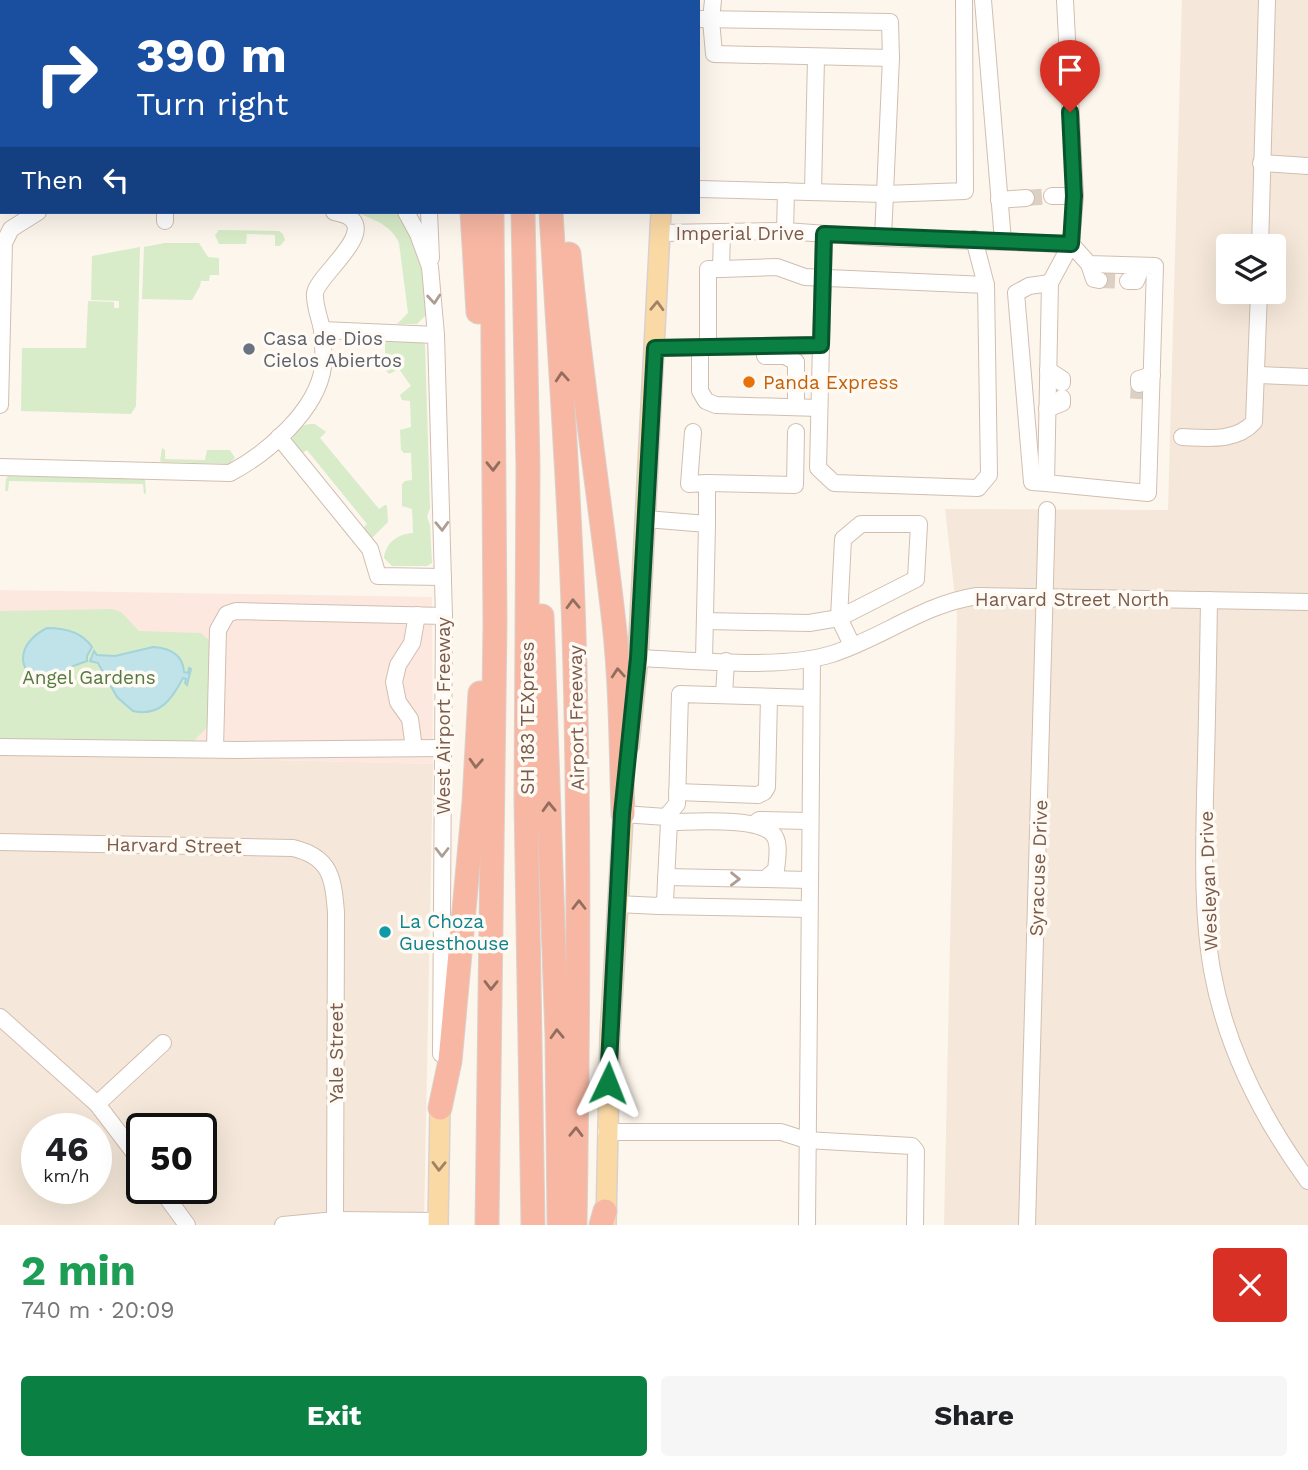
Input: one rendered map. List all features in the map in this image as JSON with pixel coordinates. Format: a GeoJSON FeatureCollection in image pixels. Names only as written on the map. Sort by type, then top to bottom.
{"type":"FeatureCollection","features":[{"type":"Feature","properties":{"kind":"highway"},"geometry":{"type":"LineString","coordinates":[[472,214],[477,308],[492,397]]}},
{"type":"Feature","properties":{"kind":"highway"},"geometry":{"type":"LineString","coordinates":[[487,1225],[495,623],[492,214]]}},
{"type":"Feature","properties":{"kind":"highway","name":"SH 183 TEXpress"},"geometry":{"type":"LineString","coordinates":[[511,214],[517,556],[515,815],[520,1225]]}},
{"type":"Feature","properties":{"kind":"highway","name":"SH 183 TEXpress"},"geometry":{"type":"LineString","coordinates":[[523,214],[527,444],[526,788],[533,1225]]}},
{"type":"Feature","properties":{"kind":"highway","name":"Airport Freeway"},"geometry":{"type":"LineString","coordinates":[[551,214],[568,485],[577,750],[579,934],[575,1225]]}},
{"type":"Feature","properties":{"kind":"highway"},"geometry":{"type":"LineString","coordinates":[[564,214],[578,350],[614,625],[621,724],[622,814]]}},
{"type":"Feature","properties":{"kind":"highway"},"geometry":{"type":"LineString","coordinates":[[527,444],[539,533],[557,1048],[559,1225]]}},
{"type":"Feature","properties":{"kind":"highway"},"geometry":{"type":"LineString","coordinates":[[440,1108],[450,1061],[474,802],[481,688],[495,623]]}},
{"type":"Feature","properties":{"kind":"main road"},"geometry":{"type":"LineString","coordinates":[[604,1220],[622,814],[638,658],[661,214]]}},
{"type":"Feature","properties":{"kind":"main road","name":"West Airport Freeway"},"geometry":{"type":"LineString","coordinates":[[438,1223],[440,1108]]}},
{"type":"Feature","properties":{"kind":"street"},"geometry":{"type":"LineString","coordinates":[[713,0],[705,19],[714,54],[891,58]]}},
{"type":"Feature","properties":{"kind":"street"},"geometry":{"type":"LineString","coordinates":[[700,189],[885,194],[965,191],[964,0]]}},
{"type":"Feature","properties":{"kind":"street"},"geometry":{"type":"LineString","coordinates":[[983,0],[1003,241]]}},
{"type":"Feature","properties":{"kind":"street"},"geometry":{"type":"LineString","coordinates":[[1046,483],[1050,283],[1071,244],[1074,196],[1065,0]]}},
{"type":"Feature","properties":{"kind":"street"},"geometry":{"type":"LineString","coordinates":[[1260,234],[1267,0]]}},
{"type":"Feature","properties":{"kind":"street"},"geometry":{"type":"LineString","coordinates":[[705,19],[890,22],[891,58],[883,238]]}},
{"type":"Feature","properties":{"kind":"street"},"geometry":{"type":"LineString","coordinates":[[813,191],[816,58]]}},
{"type":"Feature","properties":{"kind":"street"},"geometry":{"type":"LineString","coordinates":[[1261,163],[1308,166]]}},
{"type":"Feature","properties":{"kind":"street"},"geometry":{"type":"LineString","coordinates":[[785,231],[786,191]]}},
{"type":"Feature","properties":{"kind":"street"},"geometry":{"type":"LineString","coordinates":[[1052,196],[1074,196]]}},
{"type":"Feature","properties":{"kind":"street"},"geometry":{"type":"LineString","coordinates":[[999,200],[1026,198]]}},
{"type":"Feature","properties":{"kind":"street"},"geometry":{"type":"LineString","coordinates":[[0,405],[4,243],[11,229],[31,214]]}},
{"type":"Feature","properties":{"kind":"street"},"geometry":{"type":"LineString","coordinates":[[0,467],[230,474],[279,437],[309,403],[323,369],[322,330],[315,290],[353,242],[355,233],[350,217],[340,214]]}},
{"type":"Feature","properties":{"kind":"street","name":"West Airport Freeway"},"geometry":{"type":"LineString","coordinates":[[407,214],[430,267],[436,335],[444,615],[440,1108]]}},
{"type":"Feature","properties":{"kind":"street"},"geometry":{"type":"LineString","coordinates":[[429,214],[432,255],[430,267]]}},
{"type":"Feature","properties":{"kind":"street","name":"Imperial Drive"},"geometry":{"type":"LineString","coordinates":[[660,233],[785,231],[883,238],[1071,244]]}},
{"type":"Feature","properties":{"kind":"street"},"geometry":{"type":"LineString","coordinates":[[721,269],[722,232]]}},
{"type":"Feature","properties":{"kind":"street"},"geometry":{"type":"LineString","coordinates":[[824,234],[818,468],[834,483],[978,488],[989,475],[986,285],[974,239]]}},
{"type":"Feature","properties":{"kind":"street"},"geometry":{"type":"LineString","coordinates":[[1071,244],[1089,264],[1094,279],[1099,280]]}},
{"type":"Feature","properties":{"kind":"street"},"geometry":{"type":"LineString","coordinates":[[1050,283],[1029,286],[1016,293],[1031,482],[1148,493],[1145,392],[1156,266],[1089,264]]}},
{"type":"Feature","properties":{"kind":"street"},"geometry":{"type":"LineString","coordinates":[[1128,281],[1136,281],[1142,266]]}},
{"type":"Feature","properties":{"kind":"street"},"geometry":{"type":"LineString","coordinates":[[820,408],[716,405],[706,401],[700,391],[708,269],[777,267],[805,277],[823,279],[986,285]]}},
{"type":"Feature","properties":{"kind":"street"},"geometry":{"type":"LineString","coordinates":[[1182,437],[1231,437],[1247,430],[1254,422],[1259,304]]}},
{"type":"Feature","properties":{"kind":"street"},"geometry":{"type":"LineString","coordinates":[[322,330],[436,335]]}},
{"type":"Feature","properties":{"kind":"street"},"geometry":{"type":"LineString","coordinates":[[702,351],[821,345]]}},
{"type":"Feature","properties":{"kind":"street"},"geometry":{"type":"LineString","coordinates":[[655,348],[792,358],[797,367],[796,407]]}},
{"type":"Feature","properties":{"kind":"street"},"geometry":{"type":"LineString","coordinates":[[1047,409],[1062,403],[1062,379],[1048,370]]}},
{"type":"Feature","properties":{"kind":"street"},"geometry":{"type":"LineString","coordinates":[[1258,375],[1308,377]]}},
{"type":"Feature","properties":{"kind":"street"},"geometry":{"type":"LineString","coordinates":[[693,432],[690,484],[795,485],[796,432]]}},
{"type":"Feature","properties":{"kind":"street"},"geometry":{"type":"LineString","coordinates":[[279,437],[370,549],[378,576],[443,577]]}},
{"type":"Feature","properties":{"kind":"street"},"geometry":{"type":"LineString","coordinates":[[704,660],[707,483]]}},
{"type":"Feature","properties":{"kind":"street","name":"Syracuse Drive"},"geometry":{"type":"LineString","coordinates":[[1027,1225],[1047,510]]}},
{"type":"Feature","properties":{"kind":"street"},"geometry":{"type":"LineString","coordinates":[[646,519],[707,524]]}},
{"type":"Feature","properties":{"kind":"street"},"geometry":{"type":"LineString","coordinates":[[705,621],[809,623],[839,618],[916,579],[919,524],[861,524],[843,539],[839,618],[852,645]]}},
{"type":"Feature","properties":{"kind":"street","name":"Harvard Street North"},"geometry":{"type":"LineString","coordinates":[[638,658],[726,661],[812,659],[852,645],[957,599],[1002,595],[1308,603]]}},
{"type":"Feature","properties":{"kind":"street","name":"Wesleyan Drive"},"geometry":{"type":"LineString","coordinates":[[1209,600],[1204,874],[1213,971],[1234,1049],[1245,1077],[1273,1131],[1308,1181]]}},
{"type":"Feature","properties":{"kind":"street"},"geometry":{"type":"LineString","coordinates":[[215,749],[218,630],[227,614],[236,611],[444,615]]}},
{"type":"Feature","properties":{"kind":"street"},"geometry":{"type":"LineString","coordinates":[[414,748],[410,719],[398,702],[394,682],[398,665],[412,643],[417,615]]}},
{"type":"Feature","properties":{"kind":"street"},"geometry":{"type":"LineString","coordinates":[[807,1225],[812,659]]}},
{"type":"Feature","properties":{"kind":"street"},"geometry":{"type":"LineString","coordinates":[[724,695],[726,661]]}},
{"type":"Feature","properties":{"kind":"street"},"geometry":{"type":"LineString","coordinates":[[659,906],[665,901],[667,819],[677,804],[680,694],[811,698]]}},
{"type":"Feature","properties":{"kind":"street"},"geometry":{"type":"LineString","coordinates":[[677,792],[758,795],[764,792],[767,787],[769,697]]}},
{"type":"Feature","properties":{"kind":"street"},"geometry":{"type":"LineString","coordinates":[[0,747],[443,748]]}},
{"type":"Feature","properties":{"kind":"street"},"geometry":{"type":"LineString","coordinates":[[622,814],[754,824],[772,833],[777,842],[776,870],[765,879]]}},
{"type":"Feature","properties":{"kind":"street"},"geometry":{"type":"LineString","coordinates":[[754,824],[759,820],[809,821]]}},
{"type":"Feature","properties":{"kind":"street","name":"Harvard Street"},"geometry":{"type":"LineString","coordinates":[[0,842],[293,848],[314,856],[327,868],[334,881]]}},
{"type":"Feature","properties":{"kind":"street"},"geometry":{"type":"LineString","coordinates":[[666,877],[809,880]]}},
{"type":"Feature","properties":{"kind":"street","name":"Yale Street"},"geometry":{"type":"LineString","coordinates":[[334,881],[335,1223]]}},
{"type":"Feature","properties":{"kind":"street"},"geometry":{"type":"LineString","coordinates":[[617,904],[808,909]]}},
{"type":"Feature","properties":{"kind":"street"},"geometry":{"type":"LineString","coordinates":[[0,1017],[97,1104],[126,1142]]}},
{"type":"Feature","properties":{"kind":"street"},"geometry":{"type":"LineString","coordinates":[[97,1104],[163,1043]]}},
{"type":"Feature","properties":{"kind":"street"},"geometry":{"type":"LineString","coordinates":[[606,1132],[781,1132],[806,1140],[912,1146],[916,1151],[915,1225]]}},
{"type":"Feature","properties":{"kind":"street"},"geometry":{"type":"LineString","coordinates":[[172,1204],[187,1225]]}},
{"type":"Feature","properties":{"kind":"street"},"geometry":{"type":"LineString","coordinates":[[283,1225],[438,1223]]}},
{"type":"Feature","properties":{"kind":"shaded area"},"geometry":{"type":"Polygon","coordinates":[[[1182,0],[1308,0],[1308,1225],[944,1225],[957,615],[945,509],[1168,510],[1182,0]]]}},
{"type":"Feature","properties":{"kind":"shaded area"},"geometry":{"type":"Polygon","coordinates":[[[0,590],[432,597],[433,764],[0,753],[0,590]]]}},
{"type":"Feature","properties":{"kind":"shaded area"},"geometry":{"type":"Polygon","coordinates":[[[0,753],[433,764],[424,1225],[0,1225],[0,753]]]}},
{"type":"Feature","properties":{"kind":"green space"},"geometry":{"type":"Polygon","coordinates":[[[360,214],[401,214],[425,270],[426,315],[417,324],[397,324],[408,313],[399,243],[396,236],[380,223],[360,214]]]}},
{"type":"Feature","properties":{"kind":"green space"},"geometry":{"type":"Polygon","coordinates":[[[219,230],[279,231],[285,240],[280,246],[275,246],[275,235],[247,234],[246,244],[219,244],[215,235],[219,230]]]}},
{"type":"Feature","properties":{"kind":"green space"},"geometry":{"type":"Polygon","coordinates":[[[165,243],[199,243],[208,257],[219,258],[219,275],[210,275],[209,281],[201,281],[192,300],[142,299],[144,247],[165,243]]]}},
{"type":"Feature","properties":{"kind":"green space"},"geometry":{"type":"Polygon","coordinates":[[[140,247],[136,406],[131,414],[21,411],[22,348],[86,348],[88,301],[114,302],[114,308],[119,308],[119,301],[91,300],[92,256],[140,247]]]}},
{"type":"Feature","properties":{"kind":"green space"},"geometry":{"type":"Polygon","coordinates":[[[385,340],[420,340],[425,344],[430,508],[427,517],[430,525],[432,563],[427,566],[392,566],[384,558],[387,547],[394,540],[413,533],[412,509],[402,506],[402,484],[412,480],[411,453],[401,450],[400,430],[411,427],[410,401],[402,400],[400,395],[411,386],[399,369],[389,374],[382,366],[385,362],[385,340]]]}},
{"type":"Feature","properties":{"kind":"green space"},"geometry":{"type":"Polygon","coordinates":[[[315,424],[326,432],[320,438],[379,509],[387,506],[388,522],[373,537],[370,538],[360,531],[367,524],[307,450],[299,455],[292,442],[299,428],[315,424]]]}},
{"type":"Feature","properties":{"kind":"green space"},"geometry":{"type":"Polygon","coordinates":[[[162,448],[165,450],[165,459],[205,460],[207,450],[230,450],[235,458],[229,464],[163,462],[160,461],[162,448]]]}},
{"type":"Feature","properties":{"kind":"green space"},"geometry":{"type":"Polygon","coordinates":[[[8,476],[145,479],[146,493],[144,494],[143,484],[9,481],[8,491],[5,491],[8,476]]]}},
{"type":"Feature","properties":{"kind":"green space","name":"Angel Gardens"},"geometry":{"type":"Polygon","coordinates":[[[112,609],[121,612],[139,631],[201,633],[210,641],[208,726],[189,746],[0,743],[0,611],[112,609]]]}},
{"type":"Feature","properties":{"kind":"water"},"geometry":{"type":"Polygon","coordinates":[[[47,628],[72,632],[92,647],[87,661],[73,666],[50,688],[42,686],[28,673],[23,658],[27,645],[47,628]]]}},
{"type":"Feature","properties":{"kind":"water"},"geometry":{"type":"Polygon","coordinates":[[[153,647],[165,649],[178,656],[184,672],[188,673],[189,668],[191,669],[187,685],[186,679],[183,678],[174,693],[158,709],[133,711],[117,697],[98,663],[90,661],[94,651],[97,655],[115,656],[153,647]]]}},
{"type":"Feature","properties":{"kind":"tunnel"},"geometry":{"type":"LineString","coordinates":[[1026,198],[1052,196]]}},
{"type":"Feature","properties":{"kind":"tunnel"},"geometry":{"type":"LineString","coordinates":[[1099,280],[1128,281]]}},
{"type":"Feature","properties":{"kind":"tunnel"},"geometry":{"type":"LineString","coordinates":[[1138,399],[1139,384]]}},
{"type":"Feature","properties":{"kind":"place","name":"Casa de Dios Cielos Abiertos"},"geometry":{"type":"Point","coordinates":[249,349]}},
{"type":"Feature","properties":{"kind":"place","name":"Panda Express"},"geometry":{"type":"Point","coordinates":[749,382]}},
{"type":"Feature","properties":{"kind":"place","name":"La Choza Guesthouse"},"geometry":{"type":"Point","coordinates":[385,932]}},
{"type":"Feature","properties":{"kind":"route"},"geometry":{"type":"LineString","coordinates":[[608,1083],[622,814],[638,658],[655,348],[821,345],[824,234],[1071,244],[1074,196],[1070,112]]}}]}
